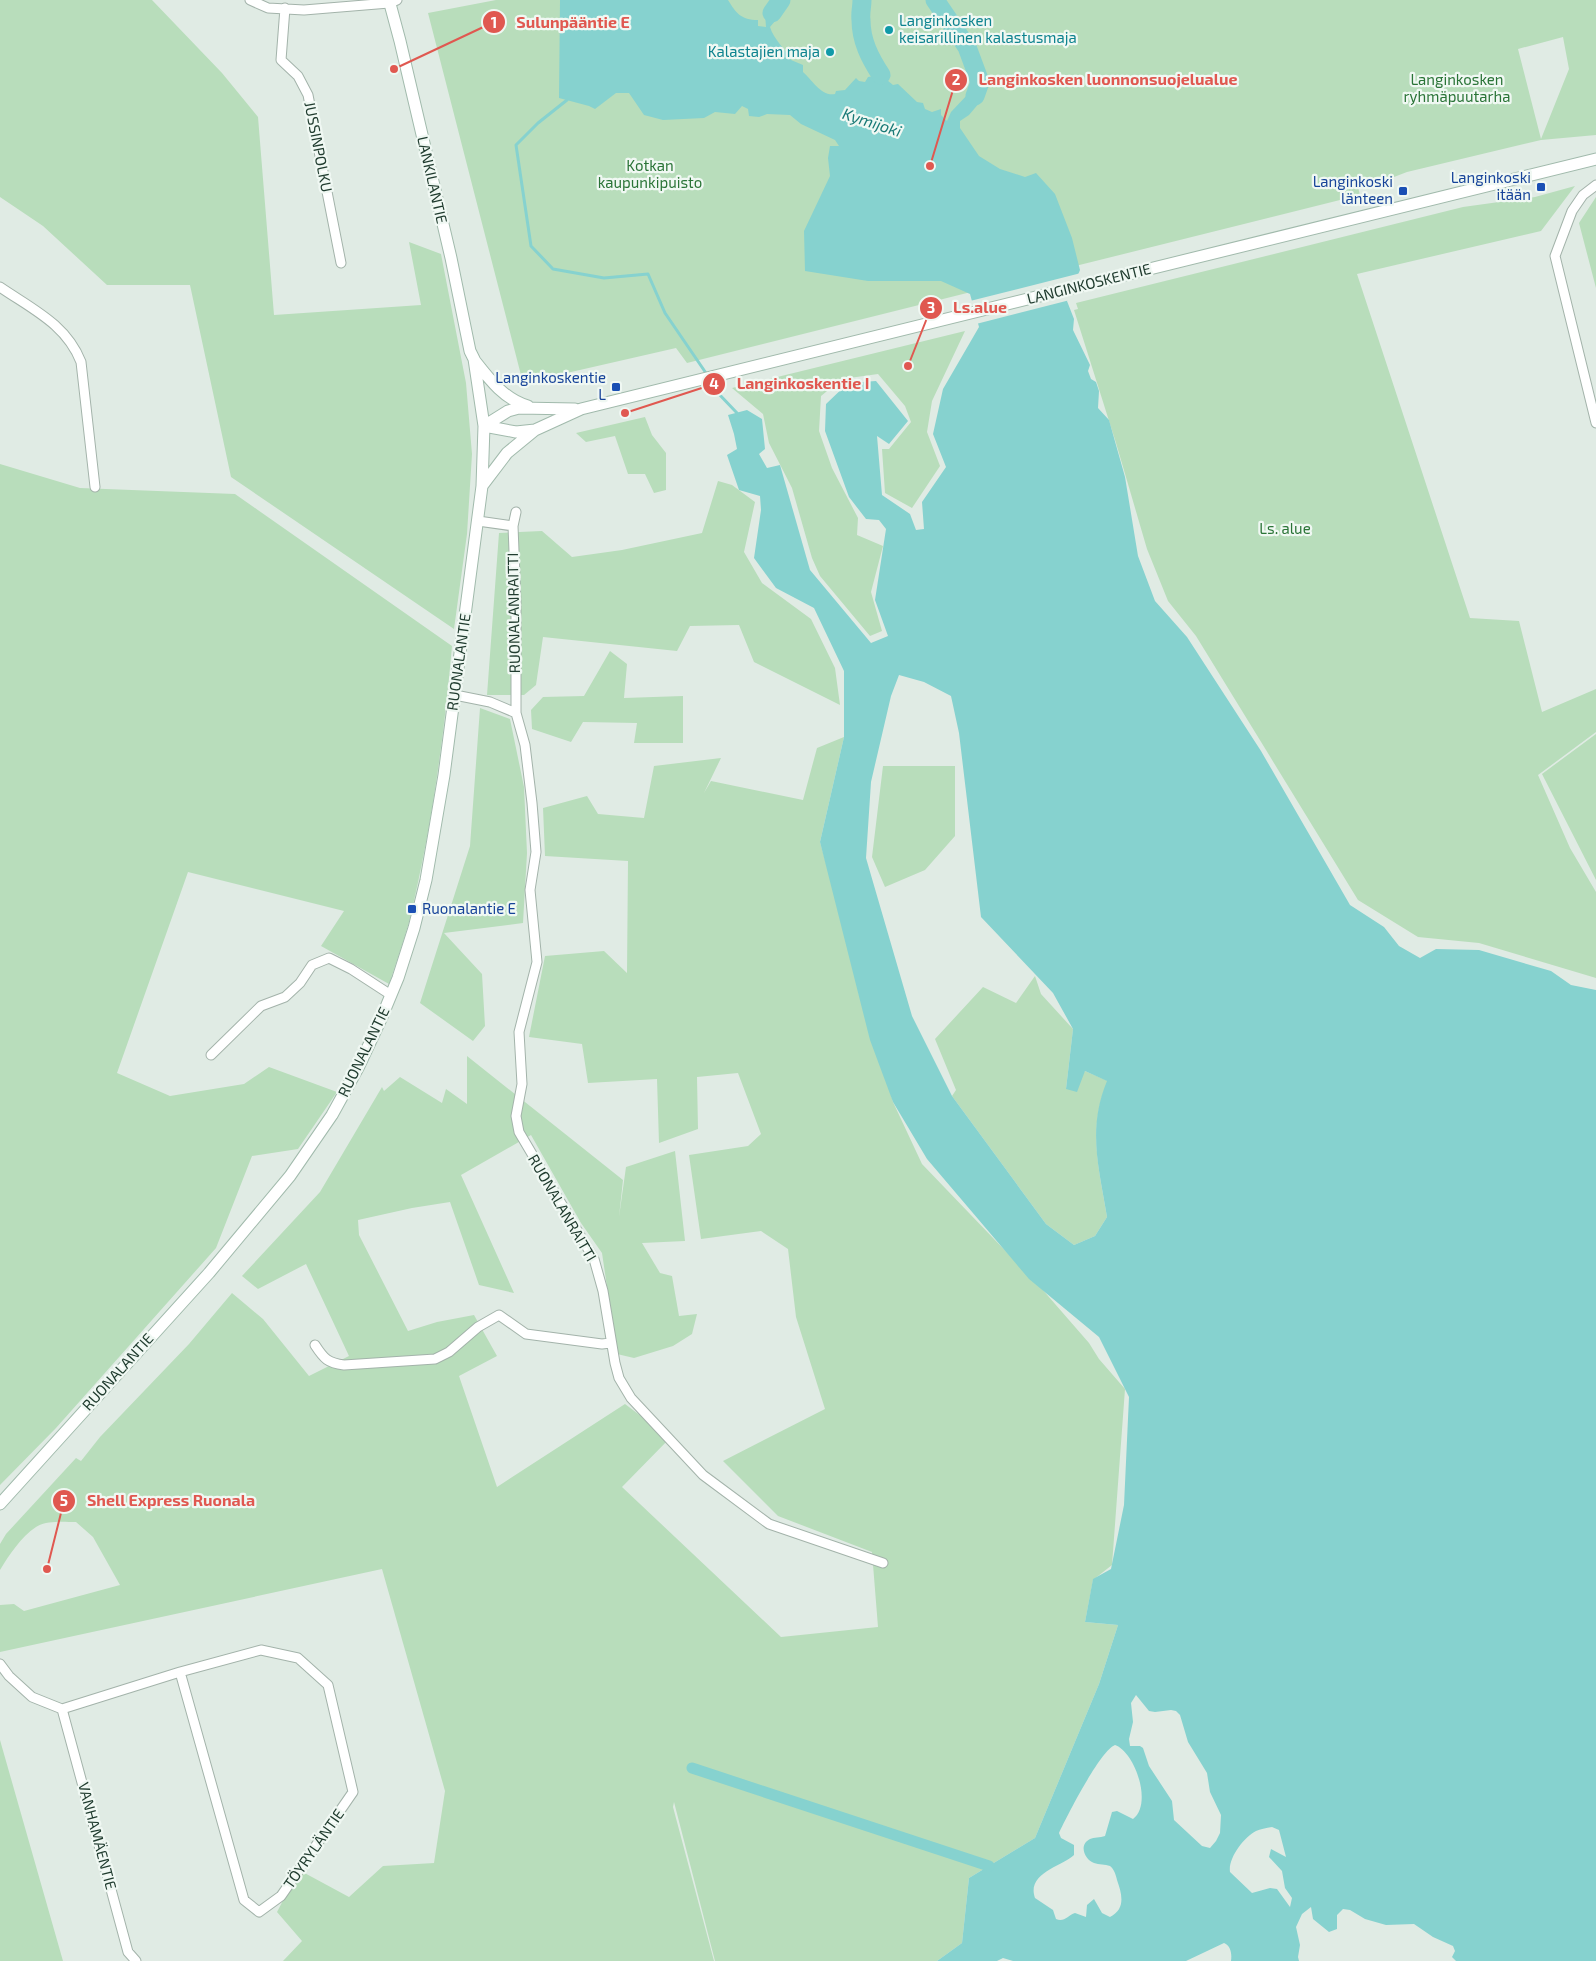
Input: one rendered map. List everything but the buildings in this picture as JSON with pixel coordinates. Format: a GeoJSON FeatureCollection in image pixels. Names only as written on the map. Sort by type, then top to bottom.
{"type":"FeatureCollection","features":[{"type":"Feature","properties":{"kind":"street"},"geometry":{"type":"LineString","coordinates":[[250,0],[268,8],[304,10],[392,1]]}},
{"type":"Feature","properties":{"kind":"street","name":"LANKILANTIE"},"geometry":{"type":"LineString","coordinates":[[392,1],[470,352],[474,360],[492,382],[507,396],[522,404],[539,409]]}},
{"type":"Feature","properties":{"kind":"street","name":"JUSSINPOLKU"},"geometry":{"type":"LineString","coordinates":[[285,8],[281,60],[298,76],[308,95],[341,263]]}},
{"type":"Feature","properties":{"kind":"street","name":"LANGINKOSKENTIE"},"geometry":{"type":"LineString","coordinates":[[484,426],[516,432],[535,430],[581,409],[1596,159]]}},
{"type":"Feature","properties":{"kind":"street"},"geometry":{"type":"LineString","coordinates":[[1596,186],[1583,195],[1572,211],[1555,256],[1596,422]]}},
{"type":"Feature","properties":{"kind":"street"},"geometry":{"type":"LineString","coordinates":[[0,287],[57,325],[74,346],[81,362],[95,487]]}},
{"type":"Feature","properties":{"kind":"street","name":"LANKILANTIE"},"geometry":{"type":"LineString","coordinates":[[474,360],[484,426]]}},
{"type":"Feature","properties":{"kind":"street","name":"LANGINKOSKENTIE"},"geometry":{"type":"LineString","coordinates":[[484,426],[508,411],[519,408],[581,409]]}},
{"type":"Feature","properties":{"kind":"street","name":"RUONALANTIE"},"geometry":{"type":"LineString","coordinates":[[0,1504],[215,1266],[290,1176],[332,1116],[359,1066],[392,995],[414,928],[426,880],[435,831],[478,521],[482,486],[484,426]]}},
{"type":"Feature","properties":{"kind":"street"},"geometry":{"type":"LineString","coordinates":[[482,486],[508,453],[535,430]]}},
{"type":"Feature","properties":{"kind":"street","name":"RUONALANRAITTI"},"geometry":{"type":"LineString","coordinates":[[516,512],[513,526],[516,602],[516,713],[526,745],[532,803],[536,852],[530,890],[537,962],[518,1032],[522,1084],[516,1116],[518,1132],[594,1259],[603,1291],[610,1343],[619,1378],[631,1398],[703,1475],[769,1524],[883,1563]]}},
{"type":"Feature","properties":{"kind":"street"},"geometry":{"type":"LineString","coordinates":[[478,521],[513,526]]}},
{"type":"Feature","properties":{"kind":"street"},"geometry":{"type":"LineString","coordinates":[[455,695],[490,702],[516,713]]}},
{"type":"Feature","properties":{"kind":"street"},"geometry":{"type":"LineString","coordinates":[[211,1055],[261,1006],[285,997],[300,983],[312,965],[329,958],[351,969],[392,995]]}},
{"type":"Feature","properties":{"kind":"street"},"geometry":{"type":"LineString","coordinates":[[315,1346],[331,1363],[344,1365],[435,1359],[449,1352],[478,1328],[499,1316],[526,1334],[602,1344],[610,1343]]}},
{"type":"Feature","properties":{"kind":"street","name":"TÖYRYLÄNTIE"},"geometry":{"type":"LineString","coordinates":[[62,1709],[180,1672],[261,1650],[298,1658],[328,1685],[353,1792],[281,1896],[259,1912],[244,1900],[180,1672]]}},
{"type":"Feature","properties":{"kind":"street"},"geometry":{"type":"LineString","coordinates":[[0,1664],[9,1676],[32,1697],[62,1709]]}},
{"type":"Feature","properties":{"kind":"street","name":"VANHAMÄENTIE"},"geometry":{"type":"LineString","coordinates":[[62,1709],[128,1952],[136,1961]]}},
{"type":"Feature","properties":{"kind":"green space"},"geometry":{"type":"Polygon","coordinates":[[[0,0],[152,0],[222,73],[258,117],[274,315],[421,305],[409,242],[441,254],[466,383],[472,454],[467,534],[454,629],[231,477],[190,285],[107,285],[43,226],[0,197],[0,0]]]}},
{"type":"Feature","properties":{"kind":"green space","name":"Kotkan kaupunkipuisto"},"geometry":{"type":"Polygon","coordinates":[[[496,0],[1596,0],[1596,135],[1541,140],[1407,172],[1381,182],[1358,187],[1360,195],[687,363],[676,348],[523,383],[428,13],[496,0]],[[1563,37],[1518,49],[1541,139],[1569,69],[1563,37]]]}},
{"type":"Feature","properties":{"kind":"green space","name":"Ls. alue"},"geometry":{"type":"Polygon","coordinates":[[[1575,186],[1541,231],[1357,274],[1470,618],[1519,621],[1542,712],[1596,689],[1596,732],[1538,775],[1570,848],[1596,892],[1596,978],[1479,943],[1418,937],[1358,900],[1196,636],[1168,601],[1147,549],[1074,310],[1078,309],[1076,303],[1463,207],[1535,197],[1575,186]]]}},
{"type":"Feature","properties":{"kind":"green space"},"geometry":{"type":"Polygon","coordinates":[[[1596,197],[1596,288],[1579,223],[1596,197]]]}},
{"type":"Feature","properties":{"kind":"green space"},"geometry":{"type":"Polygon","coordinates":[[[965,331],[932,401],[927,432],[940,466],[912,508],[885,493],[882,449],[889,449],[911,422],[905,406],[878,374],[842,379],[821,396],[819,431],[832,468],[858,518],[857,535],[883,546],[871,592],[882,631],[870,636],[820,576],[812,558],[792,488],[769,443],[763,414],[732,388],[965,331]]]}},
{"type":"Feature","properties":{"kind":"green space"},"geometry":{"type":"Polygon","coordinates":[[[645,417],[652,435],[666,453],[666,490],[654,493],[645,474],[628,474],[615,436],[586,442],[576,433],[645,417]]]}},
{"type":"Feature","properties":{"kind":"green space"},"geometry":{"type":"Polygon","coordinates":[[[0,464],[80,488],[235,494],[452,646],[441,750],[424,853],[409,922],[389,984],[321,946],[344,911],[188,872],[117,1073],[170,1096],[244,1084],[269,1067],[337,1092],[298,1149],[252,1156],[216,1248],[56,1428],[0,1485],[0,464]]]}},
{"type":"Feature","properties":{"kind":"green space"},"geometry":{"type":"Polygon","coordinates":[[[718,481],[732,485],[755,502],[744,552],[762,583],[811,619],[835,668],[840,705],[754,662],[739,625],[690,626],[677,651],[543,637],[536,685],[524,695],[487,695],[499,533],[542,531],[572,557],[622,550],[702,533],[718,481]]]}},
{"type":"Feature","properties":{"kind":"green space"},"geometry":{"type":"Polygon","coordinates":[[[610,651],[627,664],[624,698],[683,696],[683,743],[634,743],[637,723],[583,722],[571,742],[532,729],[531,710],[543,697],[584,696],[610,651]]]}},
{"type":"Feature","properties":{"kind":"green space"},"geometry":{"type":"Polygon","coordinates":[[[480,708],[510,719],[524,787],[527,853],[523,923],[444,933],[482,974],[485,1026],[473,1041],[420,1003],[470,846],[480,708]]]}},
{"type":"Feature","properties":{"kind":"green space"},"geometry":{"type":"Polygon","coordinates":[[[1596,734],[1596,880],[1542,774],[1596,734]]]}},
{"type":"Feature","properties":{"kind":"green space"},"geometry":{"type":"Polygon","coordinates":[[[844,737],[820,842],[893,1102],[922,1164],[1042,1289],[1089,1343],[1099,1359],[1125,1389],[1112,1565],[1093,1580],[1085,1622],[1118,1625],[1099,1684],[1035,1838],[969,1878],[962,1943],[937,1961],[715,1961],[674,1802],[673,1807],[714,1961],[283,1961],[302,1941],[277,1912],[299,1870],[349,1897],[383,1866],[434,1863],[445,1791],[382,1569],[0,1652],[0,1605],[14,1604],[24,1611],[120,1585],[93,1537],[76,1522],[50,1522],[36,1527],[20,1541],[0,1570],[0,1544],[6,1534],[76,1458],[81,1461],[100,1437],[189,1344],[232,1293],[263,1319],[309,1376],[349,1356],[306,1264],[258,1289],[242,1276],[320,1192],[382,1087],[384,1091],[400,1077],[442,1103],[446,1089],[467,1104],[467,1056],[623,1180],[619,1217],[626,1167],[675,1151],[685,1241],[642,1243],[660,1273],[672,1276],[679,1316],[697,1314],[692,1334],[673,1346],[634,1358],[617,1354],[602,1253],[581,1223],[531,1135],[461,1175],[514,1293],[479,1285],[450,1202],[358,1220],[359,1235],[408,1331],[437,1322],[474,1315],[497,1356],[459,1376],[497,1487],[625,1404],[670,1438],[622,1487],[781,1637],[878,1627],[872,1552],[778,1516],[723,1461],[825,1409],[796,1317],[788,1249],[761,1231],[701,1239],[689,1155],[748,1146],[761,1134],[738,1073],[697,1077],[698,1129],[659,1143],[657,1079],[588,1083],[582,1044],[529,1037],[545,956],[604,951],[627,973],[628,861],[545,856],[543,808],[587,796],[598,814],[644,818],[654,766],[721,758],[704,793],[711,781],[803,800],[817,748],[844,737]]]}},
{"type":"Feature","properties":{"kind":"green space"},"geometry":{"type":"Polygon","coordinates":[[[883,766],[955,766],[955,836],[925,870],[885,887],[872,857],[883,766]]]}},
{"type":"Feature","properties":{"kind":"green space"},"geometry":{"type":"Polygon","coordinates":[[[1035,976],[1041,994],[1073,1029],[1066,1089],[1085,1071],[1108,1081],[1098,1115],[1096,1132],[1098,1165],[1107,1217],[1095,1236],[1074,1245],[1046,1224],[952,1096],[956,1090],[935,1039],[983,987],[1016,1003],[1035,976]]]}},
{"type":"Feature","properties":{"kind":"green space"},"geometry":{"type":"Polygon","coordinates":[[[0,1740],[63,1961],[0,1961],[0,1740]]]}},
{"type":"Feature","properties":{"kind":"water","name":"Kymijoki"},"geometry":{"type":"Polygon","coordinates":[[[560,0],[728,0],[743,17],[758,20],[758,26],[766,27],[765,14],[772,13],[775,21],[770,27],[777,40],[791,60],[803,65],[803,72],[826,93],[835,94],[836,91],[845,90],[856,78],[859,81],[865,82],[868,77],[881,75],[893,85],[898,84],[917,102],[923,103],[925,109],[932,112],[941,109],[941,115],[947,121],[951,112],[969,93],[980,102],[969,115],[960,121],[960,128],[979,156],[1000,169],[1025,177],[1036,173],[1055,194],[1072,238],[1080,270],[1067,301],[1074,319],[1073,330],[1090,365],[1088,371],[1091,379],[1096,382],[1099,391],[1098,408],[1109,420],[1125,477],[1138,556],[1155,601],[1187,637],[1261,751],[1350,905],[1384,927],[1399,946],[1420,958],[1436,949],[1479,950],[1551,971],[1571,985],[1596,990],[1596,1961],[1456,1961],[1452,1957],[1455,1951],[1453,1946],[1433,1937],[1414,1924],[1386,1925],[1365,1919],[1350,1910],[1343,1909],[1337,1915],[1337,1929],[1329,1932],[1313,1919],[1311,1907],[1302,1914],[1296,1927],[1300,1945],[1299,1961],[1231,1961],[1230,1950],[1224,1943],[1186,1961],[1013,1961],[1003,1958],[997,1961],[937,1961],[962,1943],[969,1878],[1035,1838],[1099,1684],[1118,1625],[1085,1622],[1093,1579],[1111,1569],[1124,1505],[1129,1397],[1099,1337],[1029,1279],[927,1159],[893,1102],[870,1040],[820,842],[844,737],[844,671],[814,608],[776,588],[754,558],[761,510],[760,496],[739,490],[727,455],[737,449],[728,415],[747,410],[762,419],[765,449],[759,454],[767,468],[780,465],[810,570],[871,643],[888,636],[875,600],[886,529],[879,520],[866,519],[849,497],[825,431],[826,404],[848,383],[876,381],[908,421],[889,444],[877,436],[882,495],[910,514],[916,530],[924,529],[922,502],[946,467],[933,434],[943,389],[979,327],[970,294],[941,281],[868,281],[805,271],[804,231],[830,176],[828,158],[830,146],[839,146],[835,140],[801,124],[790,115],[767,114],[759,117],[749,116],[748,109],[742,106],[735,114],[715,112],[704,118],[663,120],[644,115],[629,93],[616,93],[595,109],[559,98],[560,0]],[[899,675],[891,696],[871,782],[866,858],[912,1016],[952,1096],[1046,1224],[1074,1245],[1095,1236],[1107,1217],[1098,1165],[1096,1132],[1097,1116],[1107,1081],[1085,1071],[1077,1092],[1066,1089],[1073,1029],[1053,993],[981,917],[959,733],[951,696],[924,682],[899,675]],[[1136,1695],[1131,1703],[1133,1722],[1129,1739],[1130,1746],[1140,1746],[1143,1748],[1149,1766],[1172,1801],[1174,1820],[1202,1846],[1210,1848],[1220,1833],[1221,1815],[1210,1792],[1207,1773],[1188,1742],[1180,1715],[1176,1711],[1171,1710],[1149,1711],[1136,1695]],[[1115,1745],[1109,1750],[1084,1785],[1059,1833],[1061,1838],[1074,1845],[1074,1855],[1047,1871],[1036,1882],[1034,1889],[1035,1898],[1053,1910],[1056,1919],[1059,1920],[1075,1913],[1086,1917],[1087,1905],[1094,1899],[1102,1913],[1110,1917],[1119,1910],[1121,1905],[1120,1891],[1113,1869],[1110,1866],[1096,1864],[1088,1859],[1084,1852],[1086,1842],[1090,1839],[1105,1836],[1112,1812],[1117,1811],[1133,1819],[1139,1812],[1141,1791],[1135,1768],[1129,1757],[1115,1745]],[[1272,1827],[1261,1829],[1251,1834],[1238,1848],[1230,1866],[1230,1872],[1252,1893],[1270,1888],[1277,1889],[1290,1907],[1292,1898],[1285,1888],[1282,1871],[1269,1857],[1271,1849],[1286,1857],[1279,1830],[1272,1827]]]}},
{"type":"Feature","properties":{"kind":"pier"},"geometry":{"type":"Polygon","coordinates":[[[1081,273],[1070,300],[976,324],[970,301],[1081,273]]]}},
{"type":"Feature","properties":{"kind":"waterway"},"geometry":{"type":"LineString","coordinates":[[772,13],[781,0]]}},
{"type":"Feature","properties":{"kind":"waterway"},"geometry":{"type":"LineString","coordinates":[[862,0],[861,28],[864,42],[881,75]]}},
{"type":"Feature","properties":{"kind":"waterway"},"geometry":{"type":"LineString","coordinates":[[935,0],[967,47],[980,82],[975,96]]}},
{"type":"Feature","properties":{"kind":"waterway"},"geometry":{"type":"LineString","coordinates":[[567,100],[538,123],[516,145],[531,246],[553,269],[604,278],[648,274],[665,313],[708,376]]}},
{"type":"Feature","properties":{"kind":"waterway"},"geometry":{"type":"LineString","coordinates":[[711,381],[717,392],[737,413]]}},
{"type":"Feature","properties":{"kind":"waterway"},"geometry":{"type":"LineString","coordinates":[[692,1768],[989,1866]]}},
{"type":"Feature","properties":{"kind":"place","name":"Langinkosken keisarillinen kalastusmaja"},"geometry":{"type":"Point","coordinates":[889,30]}},
{"type":"Feature","properties":{"kind":"place","name":"Kalastajien maja"},"geometry":{"type":"Point","coordinates":[830,52]}},
{"type":"Feature","properties":{"kind":"place","name":"Sulunpääntie E"},"geometry":{"type":"Point","coordinates":[394,69]}},
{"type":"Feature","properties":{"kind":"place","name":"Langinkosken luonnonsuojelualue"},"geometry":{"type":"Point","coordinates":[930,166]}},
{"type":"Feature","properties":{"kind":"place","name":"Langinkoski itään"},"geometry":{"type":"Point","coordinates":[1541,187]}},
{"type":"Feature","properties":{"kind":"place","name":"Langinkoski länteen"},"geometry":{"type":"Point","coordinates":[1403,191]}},
{"type":"Feature","properties":{"kind":"place","name":"Ls.alue"},"geometry":{"type":"Point","coordinates":[908,366]}},
{"type":"Feature","properties":{"kind":"place","name":"Langinkoskentie L"},"geometry":{"type":"Point","coordinates":[616,387]}},
{"type":"Feature","properties":{"kind":"place","name":"Langinkoskentie I"},"geometry":{"type":"Point","coordinates":[625,413]}},
{"type":"Feature","properties":{"kind":"place","name":"Ruonalantie E"},"geometry":{"type":"Point","coordinates":[412,909]}},
{"type":"Feature","properties":{"kind":"place","name":"Shell Express Ruonala"},"geometry":{"type":"Point","coordinates":[47,1569]}},
{"type":"Feature","properties":{"kind":"park label","name":"Langinkosken ryhmäpuutarha"},"geometry":{"type":"Point","coordinates":[1457,88]}}]}
